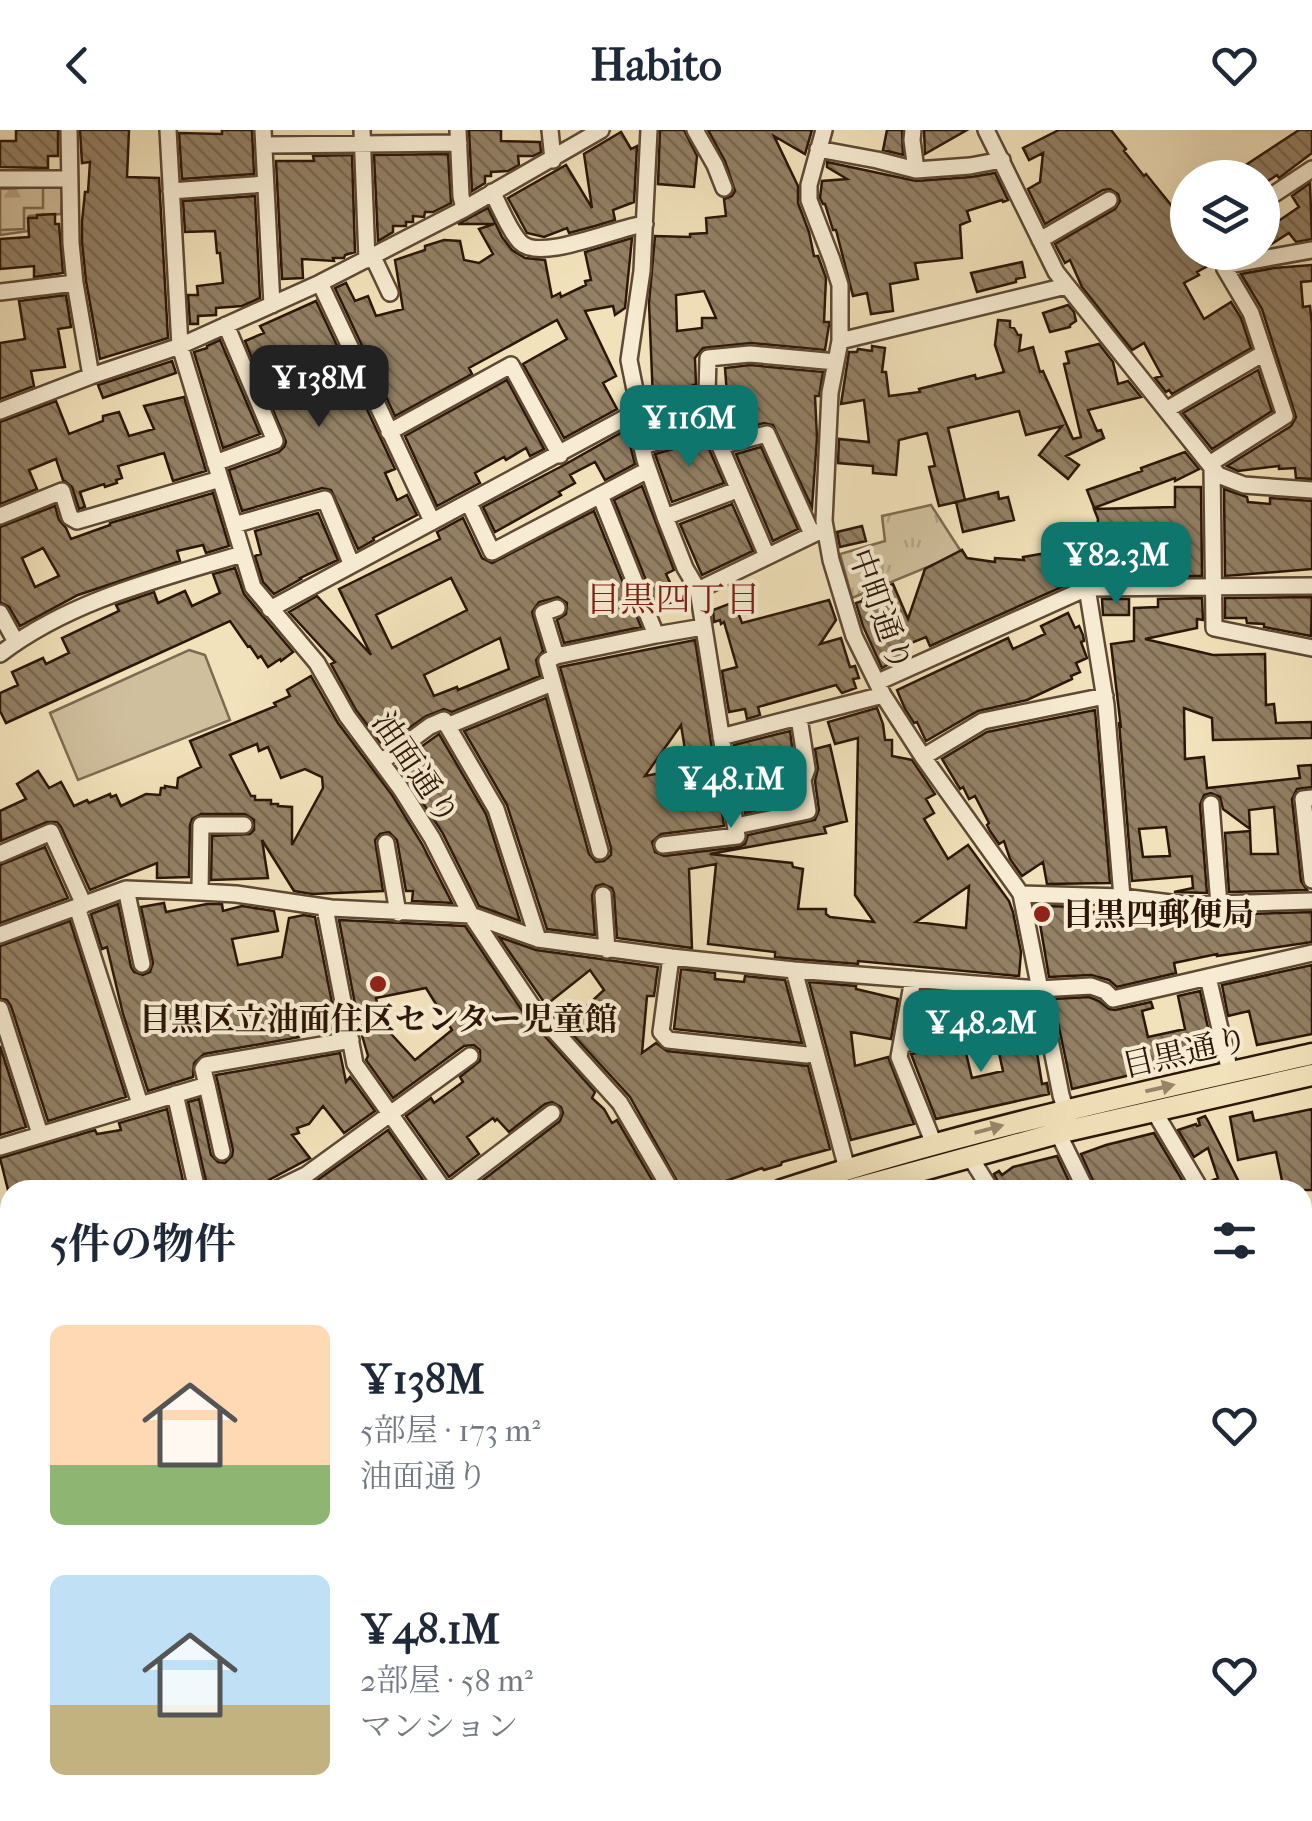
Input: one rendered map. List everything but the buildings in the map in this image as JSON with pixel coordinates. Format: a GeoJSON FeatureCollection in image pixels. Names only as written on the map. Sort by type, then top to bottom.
{"type":"FeatureCollection","features":[{"type":"Feature","properties":{"kind":"main road","name":"目黒通り"},"geometry":{"type":"LineString","coordinates":[[900,1180],[1230,1072],[1312,1054]]}},
{"type":"Feature","properties":{"kind":"main road","name":"目黒通り"},"geometry":{"type":"LineString","coordinates":[[848,1179],[934,1144],[1154,1111],[1312,1075]]}},
{"type":"Feature","properties":{"kind":"street"},"geometry":{"type":"LineString","coordinates":[[69,130],[71,243],[91,376]]}},
{"type":"Feature","properties":{"kind":"street","name":"油面通り"},"geometry":{"type":"LineString","coordinates":[[168,130],[180,346],[253,587],[316,664],[347,716],[432,838],[471,915],[532,1006],[620,1104],[665,1180]]}},
{"type":"Feature","properties":{"kind":"street"},"geometry":{"type":"LineString","coordinates":[[550,130],[553,160]]}},
{"type":"Feature","properties":{"kind":"street"},"geometry":{"type":"LineString","coordinates":[[0,412],[180,346],[320,283],[464,209],[602,130]]}},
{"type":"Feature","properties":{"kind":"street"},"geometry":{"type":"LineString","coordinates":[[270,608],[634,413],[638,405],[629,360],[642,271],[649,130]]}},
{"type":"Feature","properties":{"kind":"street"},"geometry":{"type":"LineString","coordinates":[[695,130],[724,188]]}},
{"type":"Feature","properties":{"kind":"street","name":"中町通り"},"geometry":{"type":"LineString","coordinates":[[824,130],[808,200],[840,285],[840,341],[830,393],[818,532],[854,636],[880,689],[923,757],[1021,894],[1065,1124],[1083,1180]]}},
{"type":"Feature","properties":{"kind":"street"},"geometry":{"type":"LineString","coordinates":[[913,130],[916,170]]}},
{"type":"Feature","properties":{"kind":"street"},"geometry":{"type":"LineString","coordinates":[[986,130],[1056,272],[1218,474],[1244,486],[1312,490]]}},
{"type":"Feature","properties":{"kind":"street"},"geometry":{"type":"LineString","coordinates":[[272,305],[264,138],[458,136],[464,209]]}},
{"type":"Feature","properties":{"kind":"street"},"geometry":{"type":"LineString","coordinates":[[362,137],[370,258],[390,293]]}},
{"type":"Feature","properties":{"kind":"street"},"geometry":{"type":"LineString","coordinates":[[818,149],[916,170],[1002,160]]}},
{"type":"Feature","properties":{"kind":"street"},"geometry":{"type":"LineString","coordinates":[[1280,190],[1312,169]]}},
{"type":"Feature","properties":{"kind":"street"},"geometry":{"type":"LineString","coordinates":[[0,179],[70,178]]}},
{"type":"Feature","properties":{"kind":"street"},"geometry":{"type":"LineString","coordinates":[[170,191],[266,184]]}},
{"type":"Feature","properties":{"kind":"street"},"geometry":{"type":"LineString","coordinates":[[492,192],[519,241],[528,248],[546,250],[644,224]]}},
{"type":"Feature","properties":{"kind":"street"},"geometry":{"type":"LineString","coordinates":[[1040,240],[1110,200]]}},
{"type":"Feature","properties":{"kind":"street"},"geometry":{"type":"LineString","coordinates":[[1312,250],[1228,265],[1226,269],[1251,313],[1285,416],[1214,460],[1212,466],[1214,628],[1312,648]]}},
{"type":"Feature","properties":{"kind":"street"},"geometry":{"type":"LineString","coordinates":[[0,292],[75,283]]}},
{"type":"Feature","properties":{"kind":"street"},"geometry":{"type":"LineString","coordinates":[[320,283],[432,520]]}},
{"type":"Feature","properties":{"kind":"street"},"geometry":{"type":"LineString","coordinates":[[840,341],[1066,286]]}},
{"type":"Feature","properties":{"kind":"street"},"geometry":{"type":"LineString","coordinates":[[0,516],[62,491],[70,516],[77,521],[218,471],[275,441],[226,325]]}},
{"type":"Feature","properties":{"kind":"street"},"geometry":{"type":"LineString","coordinates":[[642,446],[706,429],[708,358],[750,354],[836,362]]}},
{"type":"Feature","properties":{"kind":"street"},"geometry":{"type":"LineString","coordinates":[[1166,410],[1264,354]]}},
{"type":"Feature","properties":{"kind":"street"},"geometry":{"type":"LineString","coordinates":[[389,432],[511,365],[560,455]]}},
{"type":"Feature","properties":{"kind":"street"},"geometry":{"type":"LineString","coordinates":[[634,413],[648,470],[685,568],[698,590],[737,831]]}},
{"type":"Feature","properties":{"kind":"street"},"geometry":{"type":"LineString","coordinates":[[698,590],[818,532],[766,434],[720,446],[767,556]]}},
{"type":"Feature","properties":{"kind":"street"},"geometry":{"type":"LineString","coordinates":[[469,504],[492,552],[648,470]]}},
{"type":"Feature","properties":{"kind":"street"},"geometry":{"type":"LineString","coordinates":[[665,517],[737,490]]}},
{"type":"Feature","properties":{"kind":"street"},"geometry":{"type":"LineString","coordinates":[[600,495],[656,635]]}},
{"type":"Feature","properties":{"kind":"street"},"geometry":{"type":"LineString","coordinates":[[234,525],[324,499],[351,564]]}},
{"type":"Feature","properties":{"kind":"street"},"geometry":{"type":"LineString","coordinates":[[0,654],[61,617],[120,590],[242,554]]}},
{"type":"Feature","properties":{"kind":"street"},"geometry":{"type":"LineString","coordinates":[[721,737],[799,718],[880,689],[1087,588],[1312,586]]}},
{"type":"Feature","properties":{"kind":"street"},"geometry":{"type":"LineString","coordinates":[[1087,588],[1105,696],[1122,897]]}},
{"type":"Feature","properties":{"kind":"street"},"geometry":{"type":"LineString","coordinates":[[556,608],[543,613],[556,656]]}},
{"type":"Feature","properties":{"kind":"street"},"geometry":{"type":"LineString","coordinates":[[0,613],[16,642]]}},
{"type":"Feature","properties":{"kind":"street"},"geometry":{"type":"LineString","coordinates":[[600,850],[547,661],[703,627]]}},
{"type":"Feature","properties":{"kind":"street"},"geometry":{"type":"LineString","coordinates":[[447,726],[552,684]]}},
{"type":"Feature","properties":{"kind":"street"},"geometry":{"type":"LineString","coordinates":[[923,757],[983,721],[1105,696]]}},
{"type":"Feature","properties":{"kind":"street"},"geometry":{"type":"LineString","coordinates":[[663,846],[808,811],[803,780],[808,769],[799,718]]}},
{"type":"Feature","properties":{"kind":"street"},"geometry":{"type":"LineString","coordinates":[[381,762],[444,720],[496,809],[538,940]]}},
{"type":"Feature","properties":{"kind":"street"},"geometry":{"type":"LineString","coordinates":[[1312,798],[1302,798],[1312,880]]}},
{"type":"Feature","properties":{"kind":"street"},"geometry":{"type":"LineString","coordinates":[[1211,804],[1219,906]]}},
{"type":"Feature","properties":{"kind":"street"},"geometry":{"type":"LineString","coordinates":[[200,892],[201,825],[244,825]]}},
{"type":"Feature","properties":{"kind":"street"},"geometry":{"type":"LineString","coordinates":[[0,854],[51,832],[80,906],[140,1104]]}},
{"type":"Feature","properties":{"kind":"street"},"geometry":{"type":"LineString","coordinates":[[386,843],[398,912]]}},
{"type":"Feature","properties":{"kind":"street"},"geometry":{"type":"LineString","coordinates":[[126,888],[142,964]]}},
{"type":"Feature","properties":{"kind":"street"},"geometry":{"type":"LineString","coordinates":[[0,935],[126,888],[236,894],[324,908],[471,915],[538,940],[607,950],[794,970],[1039,988],[1090,986],[1105,990],[1114,999],[1312,953]]}},
{"type":"Feature","properties":{"kind":"street"},"geometry":{"type":"LineString","coordinates":[[1021,894],[1122,897],[1219,906],[1312,901]]}},
{"type":"Feature","properties":{"kind":"street"},"geometry":{"type":"LineString","coordinates":[[603,895],[607,950]]}},
{"type":"Feature","properties":{"kind":"street"},"geometry":{"type":"LineString","coordinates":[[324,908],[355,1064],[440,1180]]}},
{"type":"Feature","properties":{"kind":"street"},"geometry":{"type":"LineString","coordinates":[[671,957],[661,1032],[668,1040],[807,1055],[816,1052]]}},
{"type":"Feature","properties":{"kind":"street"},"geometry":{"type":"LineString","coordinates":[[794,970],[848,1179]]}},
{"type":"Feature","properties":{"kind":"street"},"geometry":{"type":"LineString","coordinates":[[1208,977],[1230,1072]]}},
{"type":"Feature","properties":{"kind":"street"},"geometry":{"type":"LineString","coordinates":[[913,978],[900,1057],[934,1144]]}},
{"type":"Feature","properties":{"kind":"street"},"geometry":{"type":"LineString","coordinates":[[0,1009],[40,1134]]}},
{"type":"Feature","properties":{"kind":"street"},"geometry":{"type":"LineString","coordinates":[[902,1044],[1046,1021]]}},
{"type":"Feature","properties":{"kind":"street"},"geometry":{"type":"LineString","coordinates":[[222,1152],[203,1070],[206,1065],[351,1040]]}},
{"type":"Feature","properties":{"kind":"street"},"geometry":{"type":"LineString","coordinates":[[302,1180],[470,1056]]}},
{"type":"Feature","properties":{"kind":"street"},"geometry":{"type":"LineString","coordinates":[[0,1147],[206,1085]]}},
{"type":"Feature","properties":{"kind":"street"},"geometry":{"type":"LineString","coordinates":[[175,1094],[196,1180]]}},
{"type":"Feature","properties":{"kind":"street"},"geometry":{"type":"LineString","coordinates":[[1154,1111],[1195,1180]]}},
{"type":"Feature","properties":{"kind":"street"},"geometry":{"type":"LineString","coordinates":[[462,1180],[552,1113]]}},
{"type":"Feature","properties":{"kind":"street"},"geometry":{"type":"LineString","coordinates":[[970,1157],[985,1180]]}},
{"type":"Feature","properties":{"kind":"green space"},"geometry":{"type":"Polygon","coordinates":[[[63,185],[61,214],[29,216],[29,231],[0,235],[0,186],[63,185]]]}},
{"type":"Feature","properties":{"kind":"green space"},"geometry":{"type":"Polygon","coordinates":[[[43,187],[43,208],[24,208],[24,229],[0,230],[0,189],[43,187]]]}},
{"type":"Feature","properties":{"kind":"green space"},"geometry":{"type":"Polygon","coordinates":[[[931,505],[962,553],[852,598],[840,554],[885,541],[882,516],[931,505]]]}},
{"type":"Feature","properties":{"kind":"green space"},"geometry":{"type":"Polygon","coordinates":[[[189,650],[205,655],[230,720],[78,780],[50,713],[189,650]]]}},
{"type":"Feature","properties":{"kind":"place","name":"目黒四郵便局"},"geometry":{"type":"Point","coordinates":[1042,914]}},
{"type":"Feature","properties":{"kind":"place","name":"目黒区立油面住区センター児童館"},"geometry":{"type":"Point","coordinates":[378,984]}},
{"type":"Feature","properties":{"kind":"district","name":"目黒四丁目"},"geometry":{"type":"Point","coordinates":[673,599]}}]}
